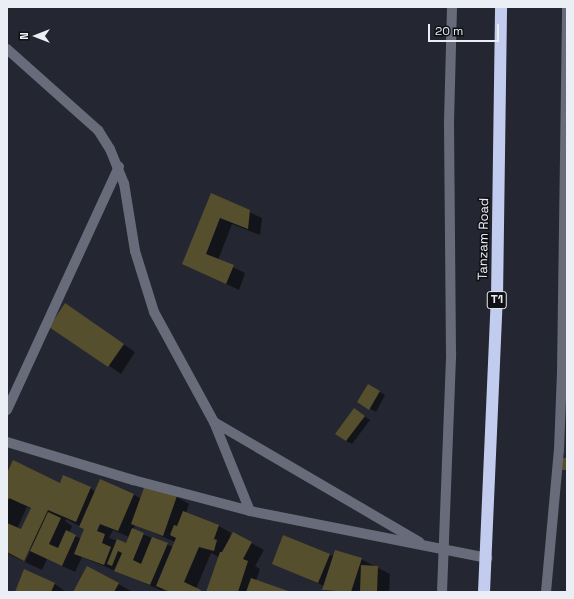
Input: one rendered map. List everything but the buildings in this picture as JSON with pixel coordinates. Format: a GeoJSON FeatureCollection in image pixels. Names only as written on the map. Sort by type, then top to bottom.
{"type":"FeatureCollection","features":[{"type":"Feature","properties":{"kind":"highway","name":"Tanzam Road"},"geometry":{"type":"LineString","coordinates":[[484,592],[487,558],[497,298],[501,7]]}},
{"type":"Feature","properties":{"kind":"street"},"geometry":{"type":"LineString","coordinates":[[442,592],[446,551],[451,346],[452,7]]}},
{"type":"Feature","properties":{"kind":"street"},"geometry":{"type":"LineString","coordinates":[[546,592],[559,450],[562,372],[567,7]]}},
{"type":"Feature","properties":{"kind":"street"},"geometry":{"type":"LineString","coordinates":[[7,49],[98,130],[119,167],[135,251],[154,312],[214,422],[250,511]]}},
{"type":"Feature","properties":{"kind":"street"},"geometry":{"type":"LineString","coordinates":[[7,410],[119,167]]}},
{"type":"Feature","properties":{"kind":"street"},"geometry":{"type":"LineString","coordinates":[[214,422],[426,546]]}},
{"type":"Feature","properties":{"kind":"street"},"geometry":{"type":"LineString","coordinates":[[7,442],[250,511],[487,558]]}}]}
